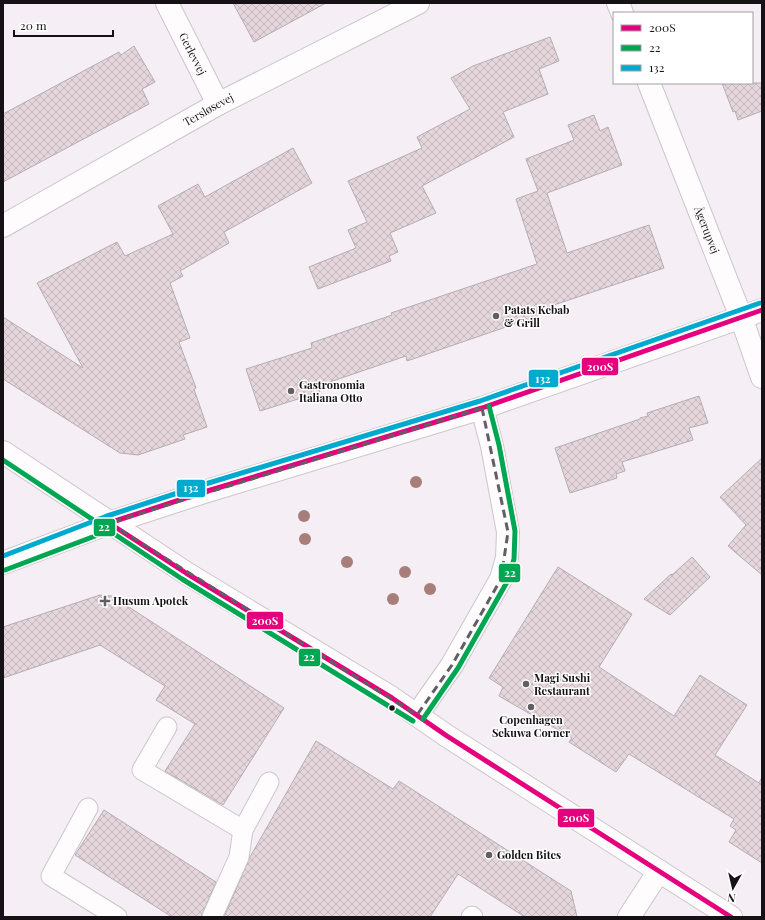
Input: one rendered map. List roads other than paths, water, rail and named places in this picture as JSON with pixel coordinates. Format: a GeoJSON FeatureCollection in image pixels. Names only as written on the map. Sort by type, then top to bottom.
{"type":"FeatureCollection","features":[{"type":"Feature","properties":{"kind":"street","name":"Gerlevvej"},"geometry":{"type":"LineString","coordinates":[[167,3],[218,104]]}},
{"type":"Feature","properties":{"kind":"street","name":"Tersløsevej"},"geometry":{"type":"LineString","coordinates":[[3,226],[218,104],[418,3]]}},
{"type":"Feature","properties":{"kind":"street","name":"Ågerupvej"},"geometry":{"type":"LineString","coordinates":[[650,84],[741,317],[762,377]]}},
{"type":"Feature","properties":{"kind":"street"},"geometry":{"type":"LineString","coordinates":[[3,563],[109,523],[204,492],[482,408],[762,310]]}},
{"type":"Feature","properties":{"kind":"street"},"geometry":{"type":"LineString","coordinates":[[417,715],[460,652],[501,579],[507,558],[508,532],[492,446],[482,408]]}},
{"type":"Feature","properties":{"kind":"street"},"geometry":{"type":"LineString","coordinates":[[3,452],[186,573],[417,715],[447,736],[731,917]]}},
{"type":"Feature","properties":{"kind":"street"},"geometry":{"type":"LineString","coordinates":[[629,917],[659,871]]}},
{"type":"Feature","properties":{"kind":"lane"},"geometry":{"type":"LineString","coordinates":[[167,727],[142,770],[243,830]]}},
{"type":"Feature","properties":{"kind":"lane"},"geometry":{"type":"LineString","coordinates":[[212,917],[239,858],[243,830],[269,782]]}},
{"type":"Feature","properties":{"kind":"lane"},"geometry":{"type":"LineString","coordinates":[[88,808],[51,876],[117,917]]}},
{"type":"Feature","properties":{"kind":"place","name":"Patats Kebab & Grill"},"geometry":{"type":"Point","coordinates":[496,316]}},
{"type":"Feature","properties":{"kind":"place","name":"Gastronomia Italiana Otto"},"geometry":{"type":"Point","coordinates":[291,391]}},
{"type":"Feature","properties":{"kind":"place","name":"Husum Apotek"},"geometry":{"type":"Point","coordinates":[105,601]}},
{"type":"Feature","properties":{"kind":"place","name":"Magi Sushi Restaurant"},"geometry":{"type":"Point","coordinates":[526,684]}},
{"type":"Feature","properties":{"kind":"place","name":"Copenhagen Sekuwa Corner"},"geometry":{"type":"Point","coordinates":[531,707]}},
{"type":"Feature","properties":{"kind":"place","name":"Golden Bites"},"geometry":{"type":"Point","coordinates":[489,855]}}]}
